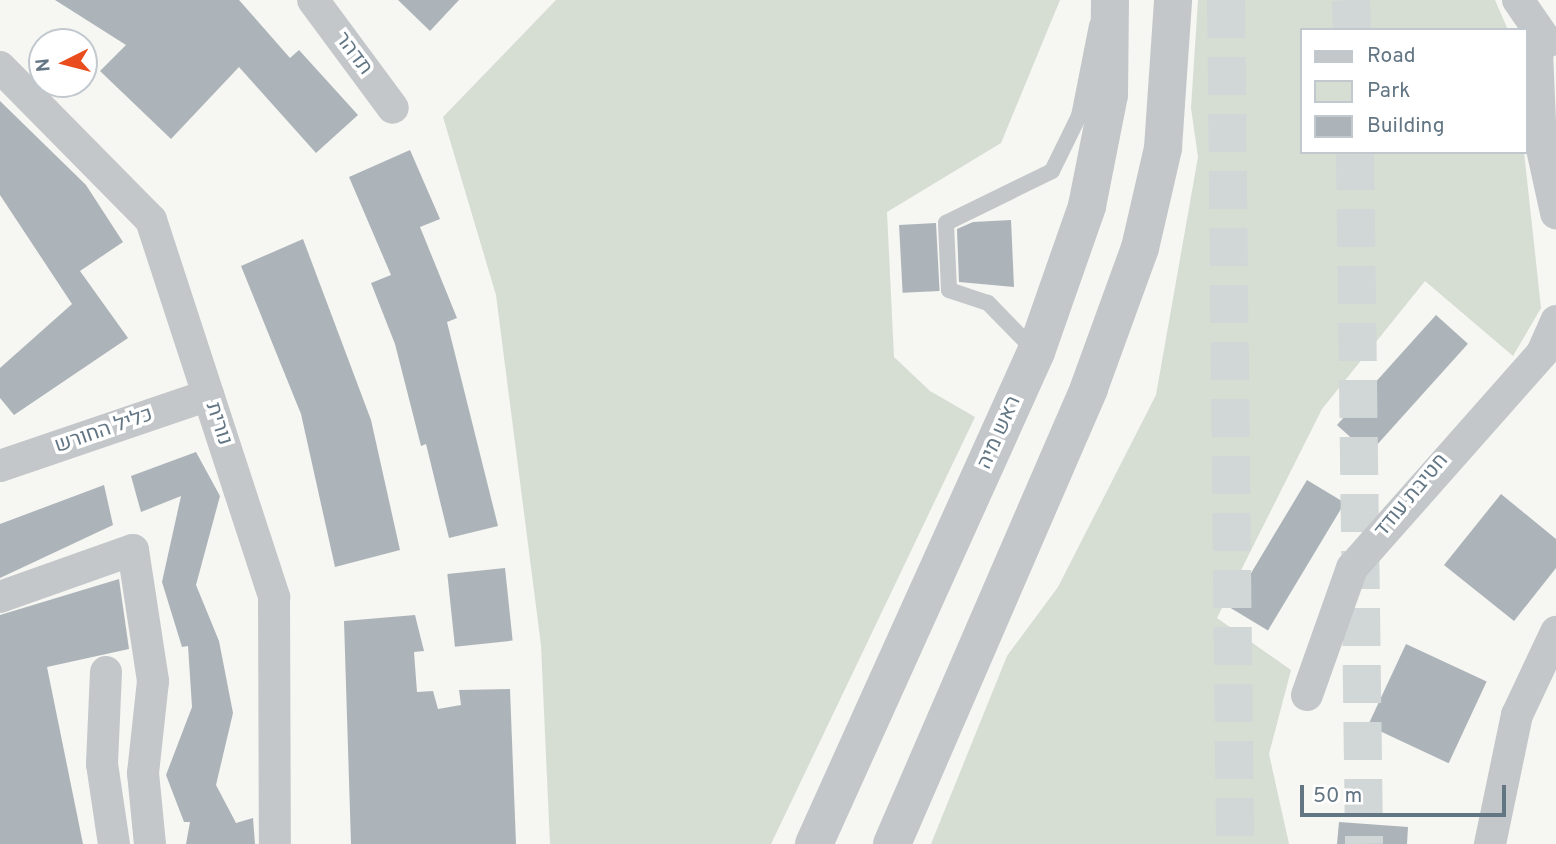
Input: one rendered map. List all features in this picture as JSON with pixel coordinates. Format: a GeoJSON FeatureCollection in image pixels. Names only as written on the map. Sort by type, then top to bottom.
{"type":"FeatureCollection","features":[{"type":"Feature","properties":{"kind":"street","name":"תדהר"},"geometry":{"type":"LineString","coordinates":[[313,0],[393,108]]}},
{"type":"Feature","properties":{"kind":"street","name":"ראש מיה"},"geometry":{"type":"LineString","coordinates":[[814,844],[1036,352],[1087,206],[1109,95],[1108,0]]}},
{"type":"Feature","properties":{"kind":"street"},"geometry":{"type":"LineString","coordinates":[[892,844],[1089,388],[1140,248],[1163,148],[1173,0]]}},
{"type":"Feature","properties":{"kind":"street"},"geometry":{"type":"LineString","coordinates":[[1518,0],[1556,54]]}},
{"type":"Feature","properties":{"kind":"street"},"geometry":{"type":"LineString","coordinates":[[1536,27],[1541,144],[1556,214]]}},
{"type":"Feature","properties":{"kind":"street","name":"נורית"},"geometry":{"type":"LineString","coordinates":[[0,67],[151,220],[274,597],[275,844]]}},
{"type":"Feature","properties":{"kind":"street","name":"חטיבת עודד"},"geometry":{"type":"LineString","coordinates":[[1307,695],[1352,568],[1542,353],[1556,321]]}},
{"type":"Feature","properties":{"kind":"street","name":"כליל החורש"},"geometry":{"type":"LineString","coordinates":[[0,466],[208,395]]}},
{"type":"Feature","properties":{"kind":"street"},"geometry":{"type":"LineString","coordinates":[[0,597],[133,550],[153,681],[143,773],[150,844]]}},
{"type":"Feature","properties":{"kind":"street"},"geometry":{"type":"LineString","coordinates":[[1490,844],[1517,715],[1556,632]]}},
{"type":"Feature","properties":{"kind":"street"},"geometry":{"type":"LineString","coordinates":[[106,672],[102,764],[114,844]]}},
{"type":"Feature","properties":{"kind":"lane"},"geometry":{"type":"LineString","coordinates":[[1036,352],[988,303],[949,290],[946,223],[1052,171],[1079,116],[1086,55],[1108,0]]}},
{"type":"Feature","properties":{"kind":"green space"},"geometry":{"type":"Polygon","coordinates":[[[556,0],[1060,0],[1001,143],[887,212],[894,357],[930,391],[975,417],[771,844],[550,844],[541,645],[496,295],[443,117],[556,0]]]}},
{"type":"Feature","properties":{"kind":"green space"},"geometry":{"type":"Polygon","coordinates":[[[1198,0],[1495,0],[1507,28],[1300,28],[1300,154],[1524,154],[1541,308],[1513,356],[1425,281],[1322,409],[1217,618],[1291,670],[1269,754],[1289,844],[931,844],[1007,656],[1058,587],[1156,395],[1198,157],[1191,108],[1198,0]]]}},
{"type":"Feature","properties":{"kind":"building"},"geometry":{"type":"Polygon","coordinates":[[[55,0],[239,0],[290,58],[299,50],[358,115],[316,153],[239,67],[171,139],[100,71],[126,45],[55,0]]]}},
{"type":"Feature","properties":{"kind":"building"},"geometry":{"type":"Polygon","coordinates":[[[398,0],[459,0],[430,31],[398,0]]]}},
{"type":"Feature","properties":{"kind":"building"},"geometry":{"type":"Polygon","coordinates":[[[0,101],[86,185],[123,242],[80,271],[128,338],[14,415],[0,398],[0,368],[72,304],[0,195],[0,101]]]}},
{"type":"Feature","properties":{"kind":"building"},"geometry":{"type":"Polygon","coordinates":[[[410,150],[440,219],[420,227],[457,318],[447,322],[498,526],[449,538],[426,444],[421,446],[395,344],[371,283],[391,275],[349,177],[410,150]]]}},
{"type":"Feature","properties":{"kind":"building"},"geometry":{"type":"Polygon","coordinates":[[[1011,220],[1014,287],[959,282],[957,229],[973,222],[1011,220]]]}},
{"type":"Feature","properties":{"kind":"building"},"geometry":{"type":"Polygon","coordinates":[[[936,223],[940,291],[903,293],[899,225],[936,223]]]}},
{"type":"Feature","properties":{"kind":"building"},"geometry":{"type":"Polygon","coordinates":[[[303,239],[371,420],[400,550],[335,567],[301,414],[241,266],[303,239]]]}},
{"type":"Feature","properties":{"kind":"building"},"geometry":{"type":"Polygon","coordinates":[[[1436,315],[1468,344],[1369,454],[1337,425],[1436,315]]]}},
{"type":"Feature","properties":{"kind":"building"},"geometry":{"type":"Polygon","coordinates":[[[196,452],[220,496],[196,585],[219,641],[233,713],[216,785],[236,823],[253,818],[255,844],[186,844],[190,822],[184,822],[166,775],[192,707],[188,646],[182,647],[162,582],[181,496],[141,512],[131,476],[196,452]]]}},
{"type":"Feature","properties":{"kind":"building"},"geometry":{"type":"Polygon","coordinates":[[[1307,480],[1345,503],[1268,630],[1230,608],[1307,480]]]}},
{"type":"Feature","properties":{"kind":"building"},"geometry":{"type":"Polygon","coordinates":[[[104,485],[113,525],[0,578],[0,524],[104,485]]]}},
{"type":"Feature","properties":{"kind":"building"},"geometry":{"type":"Polygon","coordinates":[[[1501,494],[1556,539],[1556,568],[1514,621],[1444,565],[1501,494]]]}},
{"type":"Feature","properties":{"kind":"building"},"geometry":{"type":"Polygon","coordinates":[[[505,568],[513,641],[455,647],[447,574],[505,568]]]}},
{"type":"Feature","properties":{"kind":"building"},"geometry":{"type":"Polygon","coordinates":[[[119,579],[129,649],[47,667],[83,844],[0,844],[0,615],[119,579]]]}},
{"type":"Feature","properties":{"kind":"building"},"geometry":{"type":"Polygon","coordinates":[[[415,615],[424,651],[414,652],[417,692],[433,691],[438,709],[461,705],[459,690],[510,689],[516,844],[351,844],[344,621],[415,615]]]}},
{"type":"Feature","properties":{"kind":"building"},"geometry":{"type":"Polygon","coordinates":[[[1406,644],[1487,682],[1449,763],[1368,726],[1406,644]]]}},
{"type":"Feature","properties":{"kind":"building"},"geometry":{"type":"Polygon","coordinates":[[[1339,822],[1408,827],[1407,844],[1337,844],[1339,822]]]}},
{"type":"Feature","properties":{"kind":"tunnel"},"geometry":{"type":"LineString","coordinates":[[1226,0],[1235,844]]}},
{"type":"Feature","properties":{"kind":"tunnel"},"geometry":{"type":"LineString","coordinates":[[1351,0],[1352,28]]}},
{"type":"Feature","properties":{"kind":"tunnel"},"geometry":{"type":"LineString","coordinates":[[1355,154],[1364,844]]}}]}
